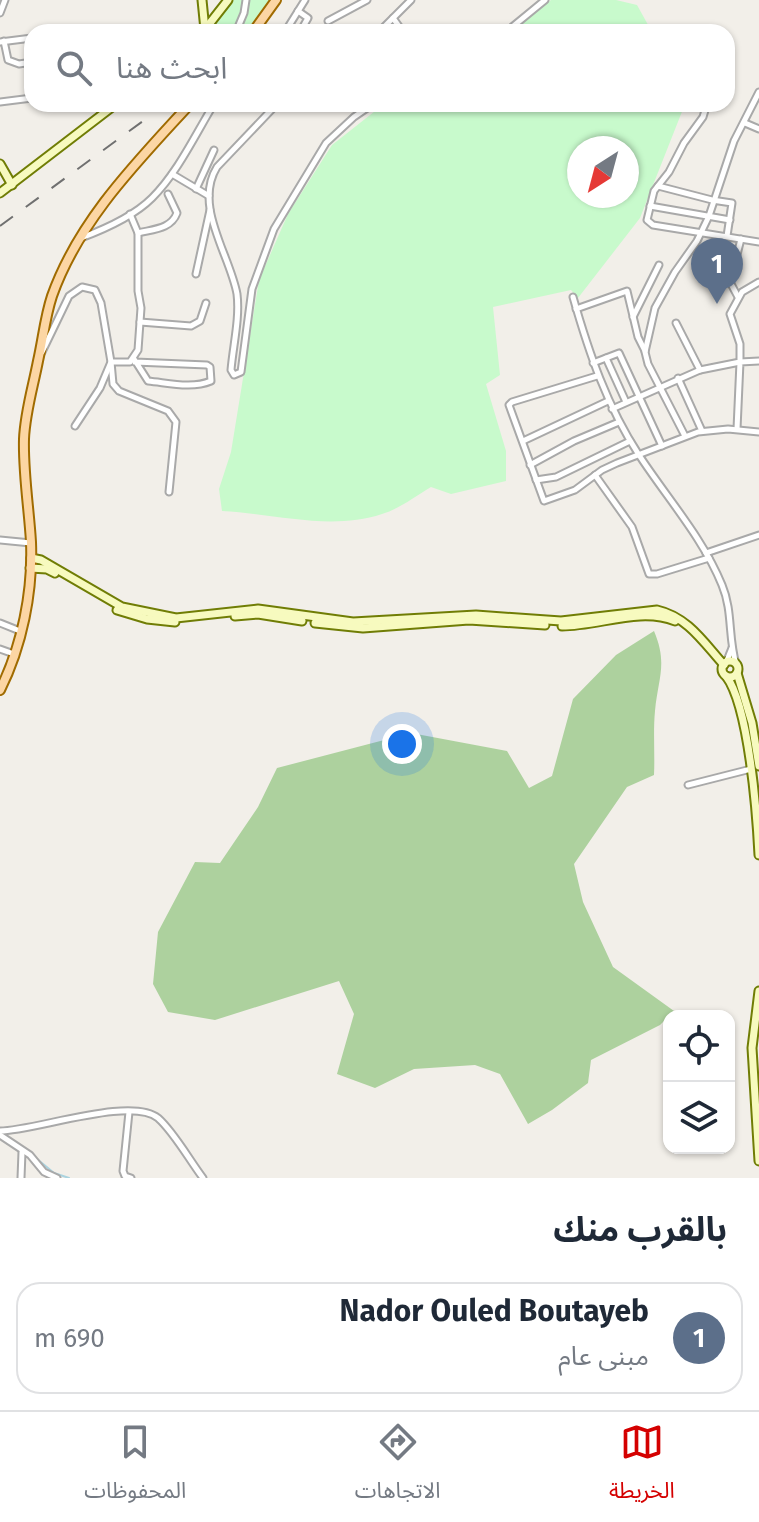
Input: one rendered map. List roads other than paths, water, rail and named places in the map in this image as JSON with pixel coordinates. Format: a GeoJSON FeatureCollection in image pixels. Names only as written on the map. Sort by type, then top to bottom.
{"type":"FeatureCollection","features":[{"type":"Feature","properties":{"kind":"main road"},"geometry":{"type":"LineString","coordinates":[[260,24],[276,0]]}},
{"type":"Feature","properties":{"kind":"main road"},"geometry":{"type":"LineString","coordinates":[[0,690],[15,654],[27,602],[31,543],[24,436],[52,297],[78,239],[121,182],[183,112]]}},
{"type":"Feature","properties":{"kind":"street"},"geometry":{"type":"LineString","coordinates":[[0,13],[5,0]]}},
{"type":"Feature","properties":{"kind":"street"},"geometry":{"type":"LineString","coordinates":[[202,0],[204,24]]}},
{"type":"Feature","properties":{"kind":"street"},"geometry":{"type":"LineString","coordinates":[[209,24],[228,0]]}},
{"type":"Feature","properties":{"kind":"street"},"geometry":{"type":"LineString","coordinates":[[239,24],[246,0]]}},
{"type":"Feature","properties":{"kind":"street"},"geometry":{"type":"LineString","coordinates":[[290,24],[305,0]]}},
{"type":"Feature","properties":{"kind":"street"},"geometry":{"type":"LineString","coordinates":[[328,21],[367,0]]}},
{"type":"Feature","properties":{"kind":"street"},"geometry":{"type":"LineString","coordinates":[[387,24],[411,0]]}},
{"type":"Feature","properties":{"kind":"street"},"geometry":{"type":"LineString","coordinates":[[516,24],[545,0]]}},
{"type":"Feature","properties":{"kind":"street"},"geometry":{"type":"LineString","coordinates":[[298,11],[308,18],[305,24]]}},
{"type":"Feature","properties":{"kind":"street"},"geometry":{"type":"LineString","coordinates":[[393,18],[397,24]]}},
{"type":"Feature","properties":{"kind":"street"},"geometry":{"type":"LineString","coordinates":[[24,39],[2,42],[8,60],[24,63]]}},
{"type":"Feature","properties":{"kind":"street"},"geometry":{"type":"LineString","coordinates":[[645,352],[655,308],[675,272],[695,247],[709,216],[734,141],[759,92]]}},
{"type":"Feature","properties":{"kind":"street"},"geometry":{"type":"LineString","coordinates":[[0,102],[24,99]]}},
{"type":"Feature","properties":{"kind":"street"},"geometry":{"type":"LineString","coordinates":[[0,193],[106,112]]}},
{"type":"Feature","properties":{"kind":"street"},"geometry":{"type":"LineString","coordinates":[[78,239],[130,214],[151,199],[172,174],[209,112]]}},
{"type":"Feature","properties":{"kind":"street"},"geometry":{"type":"LineString","coordinates":[[269,112],[217,167],[209,196],[210,209],[236,292],[231,370],[236,375],[241,372],[252,289],[274,229],[326,143],[361,112]]}},
{"type":"Feature","properties":{"kind":"street"},"geometry":{"type":"LineString","coordinates":[[704,112],[653,193],[647,220],[650,224],[759,242]]}},
{"type":"Feature","properties":{"kind":"street"},"geometry":{"type":"LineString","coordinates":[[745,123],[759,129]]}},
{"type":"Feature","properties":{"kind":"street"},"geometry":{"type":"LineString","coordinates":[[196,189],[214,150]]}},
{"type":"Feature","properties":{"kind":"street"},"geometry":{"type":"LineString","coordinates":[[0,164],[12,185]]}},
{"type":"Feature","properties":{"kind":"street"},"geometry":{"type":"LineString","coordinates":[[172,174],[209,196]]}},
{"type":"Feature","properties":{"kind":"street"},"geometry":{"type":"LineString","coordinates":[[658,186],[732,203],[727,236]]}},
{"type":"Feature","properties":{"kind":"street"},"geometry":{"type":"LineString","coordinates":[[138,233],[170,224],[175,219],[177,213],[168,194]]}},
{"type":"Feature","properties":{"kind":"street"},"geometry":{"type":"LineString","coordinates":[[650,206],[730,220]]}},
{"type":"Feature","properties":{"kind":"street"},"geometry":{"type":"LineString","coordinates":[[196,274],[210,209]]}},
{"type":"Feature","properties":{"kind":"street"},"geometry":{"type":"LineString","coordinates":[[130,214],[138,233],[140,322],[134,361]]}},
{"type":"Feature","properties":{"kind":"street"},"geometry":{"type":"LineString","coordinates":[[738,297],[730,282],[741,239]]}},
{"type":"Feature","properties":{"kind":"street"},"geometry":{"type":"LineString","coordinates":[[633,317],[659,265]]}},
{"type":"Feature","properties":{"kind":"street"},"geometry":{"type":"LineString","coordinates":[[737,429],[740,344],[730,314],[738,297],[759,282]]}},
{"type":"Feature","properties":{"kind":"street"},"geometry":{"type":"LineString","coordinates":[[39,356],[69,296],[77,288],[95,290],[101,303],[115,389],[168,411],[176,422],[169,492]]}},
{"type":"Feature","properties":{"kind":"street"},"geometry":{"type":"LineString","coordinates":[[576,309],[625,291],[629,294],[648,364],[685,436]]}},
{"type":"Feature","properties":{"kind":"street"},"geometry":{"type":"LineString","coordinates":[[573,297],[597,376],[612,409],[707,556],[727,597],[737,673],[752,723],[759,855]]}},
{"type":"Feature","properties":{"kind":"street"},"geometry":{"type":"LineString","coordinates":[[140,322],[191,326],[200,321],[206,303]]}},
{"type":"Feature","properties":{"kind":"street"},"geometry":{"type":"LineString","coordinates":[[676,323],[700,370]]}},
{"type":"Feature","properties":{"kind":"street"},"geometry":{"type":"LineString","coordinates":[[593,363],[619,353],[662,446]]}},
{"type":"Feature","properties":{"kind":"street"},"geometry":{"type":"LineString","coordinates":[[606,358],[626,402]]}},
{"type":"Feature","properties":{"kind":"street"},"geometry":{"type":"LineString","coordinates":[[111,362],[134,361],[207,365],[210,367],[211,381],[183,385],[148,381],[134,361]]}},
{"type":"Feature","properties":{"kind":"street"},"geometry":{"type":"LineString","coordinates":[[612,409],[700,370],[759,361]]}},
{"type":"Feature","properties":{"kind":"street"},"geometry":{"type":"LineString","coordinates":[[75,426],[100,388],[111,362]]}},
{"type":"Feature","properties":{"kind":"street"},"geometry":{"type":"LineString","coordinates":[[597,376],[510,404],[541,498],[546,501],[575,490],[595,475],[639,454],[685,436],[702,431],[737,429],[759,432]]}},
{"type":"Feature","properties":{"kind":"street"},"geometry":{"type":"LineString","coordinates":[[678,378],[702,431]]}},
{"type":"Feature","properties":{"kind":"street"},"geometry":{"type":"LineString","coordinates":[[523,441],[608,401]]}},
{"type":"Feature","properties":{"kind":"street"},"geometry":{"type":"LineString","coordinates":[[530,465],[574,441],[619,422]]}},
{"type":"Feature","properties":{"kind":"street"},"geometry":{"type":"LineString","coordinates":[[536,480],[556,477],[630,441]]}},
{"type":"Feature","properties":{"kind":"street"},"geometry":{"type":"LineString","coordinates":[[595,475],[625,516],[650,574],[759,535]]}},
{"type":"Feature","properties":{"kind":"street"},"geometry":{"type":"LineString","coordinates":[[0,540],[31,543]]}},
{"type":"Feature","properties":{"kind":"street"},"geometry":{"type":"LineString","coordinates":[[31,563],[48,567],[122,607],[176,618],[258,609],[313,618],[368,622],[476,615],[561,621],[657,610],[685,623],[733,677],[737,673]]}},
{"type":"Feature","properties":{"kind":"street"},"geometry":{"type":"LineString","coordinates":[[0,623],[20,631]]}},
{"type":"Feature","properties":{"kind":"street"},"geometry":{"type":"LineString","coordinates":[[732,647],[725,669],[737,696],[755,767]]}},
{"type":"Feature","properties":{"kind":"street"},"geometry":{"type":"LineString","coordinates":[[0,649],[15,654]]}},
{"type":"Feature","properties":{"kind":"street"},"geometry":{"type":"LineString","coordinates":[[725,669],[736,664]]}},
{"type":"Feature","properties":{"kind":"street"},"geometry":{"type":"LineString","coordinates":[[688,785],[755,767]]}},
{"type":"Feature","properties":{"kind":"street"},"geometry":{"type":"LineString","coordinates":[[759,991],[752,1048],[759,1161]]}},
{"type":"Feature","properties":{"kind":"street"},"geometry":{"type":"LineString","coordinates":[[129,1112],[123,1171],[125,1176],[131,1178]]}},
{"type":"Feature","properties":{"kind":"street"},"geometry":{"type":"LineString","coordinates":[[0,1133],[79,1116],[147,1113],[157,1117],[203,1178]]}},
{"type":"Feature","properties":{"kind":"street"},"geometry":{"type":"LineString","coordinates":[[0,1133],[34,1159],[44,1172],[57,1178]]}},
{"type":"Feature","properties":{"kind":"street"},"geometry":{"type":"LineString","coordinates":[[21,1178],[22,1152]]}},
{"type":"Feature","properties":{"kind":"waterway"},"geometry":{"type":"LineString","coordinates":[[37,1159],[54,1173],[69,1178]]}},
{"type":"Feature","properties":{"kind":"railway"},"geometry":{"type":"LineString","coordinates":[[0,226],[143,121]]}},
{"type":"Feature","properties":{"kind":"place","name":"Nador Ouled Boutayeb"},"geometry":{"type":"Point","coordinates":[717,304]}}]}
